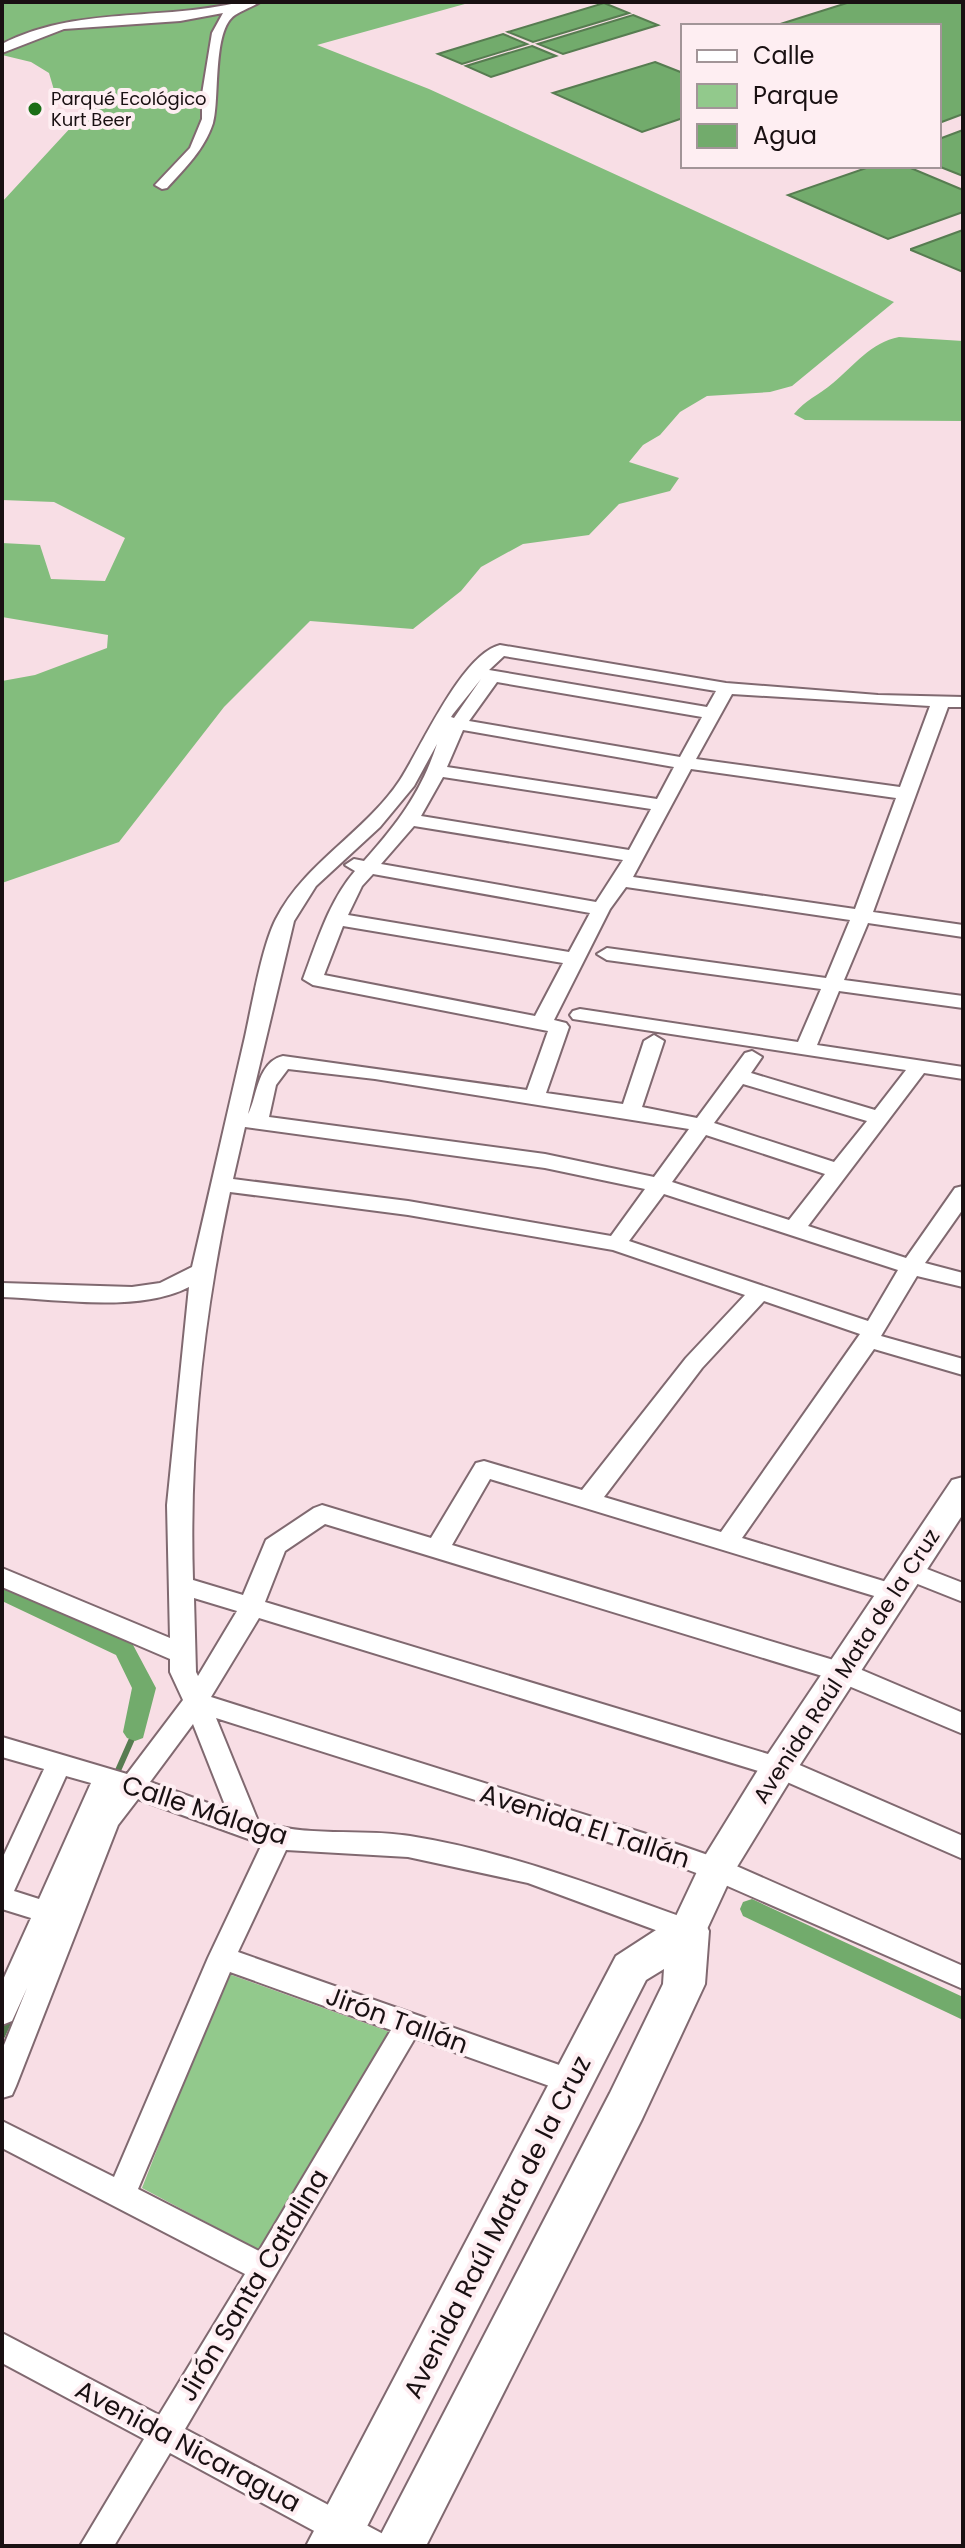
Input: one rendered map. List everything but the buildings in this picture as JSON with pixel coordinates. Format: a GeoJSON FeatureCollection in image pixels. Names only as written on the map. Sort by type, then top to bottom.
{"type":"FeatureCollection","features":[{"type":"Feature","properties":{"kind":"main road","name":"Avenida Raúl Mata de la Cruz"},"geometry":{"type":"LineString","coordinates":[[349,2540],[572,2082],[631,1968],[688,1931]]}},
{"type":"Feature","properties":{"kind":"main road","name":"Avenida Raúl Mata de la Cruz"},"geometry":{"type":"LineString","coordinates":[[400,2546],[626,2106],[684,1984],[688,1931]]}},
{"type":"Feature","properties":{"kind":"street"},"geometry":{"type":"LineString","coordinates":[[2,49],[42,29],[74,22],[170,18],[254,2]]}},
{"type":"Feature","properties":{"kind":"street"},"geometry":{"type":"LineString","coordinates":[[162,185],[196,149],[208,119],[208,94],[218,33],[229,13],[262,2]]}},
{"type":"Feature","properties":{"kind":"street"},"geometry":{"type":"LineString","coordinates":[[247,1120],[284,921],[309,882],[374,823],[408,782],[500,650],[726,688],[830,697],[963,702]]}},
{"type":"Feature","properties":{"kind":"street"},"geometry":{"type":"LineString","coordinates":[[484,675],[711,713]]}},
{"type":"Feature","properties":{"kind":"street"},"geometry":{"type":"LineString","coordinates":[[542,1023],[601,909],[621,881],[726,688]]}},
{"type":"Feature","properties":{"kind":"street"},"geometry":{"type":"LineString","coordinates":[[804,1051],[861,918],[941,701]]}},
{"type":"Feature","properties":{"kind":"street"},"geometry":{"type":"LineString","coordinates":[[449,722],[684,763],[908,794]]}},
{"type":"Feature","properties":{"kind":"street"},"geometry":{"type":"LineString","coordinates":[[449,722],[448,738],[437,771],[410,820],[365,868],[336,919],[313,979],[559,1027],[535,1096]]}},
{"type":"Feature","properties":{"kind":"street"},"geometry":{"type":"LineString","coordinates":[[437,771],[661,805]]}},
{"type":"Feature","properties":{"kind":"street"},"geometry":{"type":"LineString","coordinates":[[410,820],[634,856]]}},
{"type":"Feature","properties":{"kind":"street"},"geometry":{"type":"LineString","coordinates":[[333,860],[601,909]]}},
{"type":"Feature","properties":{"kind":"street"},"geometry":{"type":"LineString","coordinates":[[621,881],[963,931]]}},
{"type":"Feature","properties":{"kind":"street"},"geometry":{"type":"LineString","coordinates":[[336,919],[575,959]]}},
{"type":"Feature","properties":{"kind":"street"},"geometry":{"type":"LineString","coordinates":[[607,954],[833,982],[963,1002]]}},
{"type":"Feature","properties":{"kind":"street"},"geometry":{"type":"LineString","coordinates":[[580,1015],[963,1076]]}},
{"type":"Feature","properties":{"kind":"street"},"geometry":{"type":"LineString","coordinates":[[631,1111],[654,1041]]}},
{"type":"Feature","properties":{"kind":"street"},"geometry":{"type":"LineString","coordinates":[[616,1244],[752,1057]]}},
{"type":"Feature","properties":{"kind":"street"},"geometry":{"type":"LineString","coordinates":[[247,1828],[183,1672],[179,1505],[198,1300],[221,1184],[247,1120],[283,1062],[535,1096],[703,1125],[839,1171]]}},
{"type":"Feature","properties":{"kind":"street"},"geometry":{"type":"LineString","coordinates":[[794,1229],[880,1118],[908,1071],[963,1076]]}},
{"type":"Feature","properties":{"kind":"street"},"geometry":{"type":"LineString","coordinates":[[738,1076],[880,1118]]}},
{"type":"Feature","properties":{"kind":"street"},"geometry":{"type":"LineString","coordinates":[[247,1120],[545,1161],[659,1185],[911,1267],[963,1280]]}},
{"type":"Feature","properties":{"kind":"street"},"geometry":{"type":"LineString","coordinates":[[221,1184],[408,1208],[616,1244],[760,1292],[869,1335],[963,1367]]}},
{"type":"Feature","properties":{"kind":"street"},"geometry":{"type":"LineString","coordinates":[[727,1542],[963,1193]]}},
{"type":"Feature","properties":{"kind":"street"},"geometry":{"type":"LineString","coordinates":[[132,1294],[165,1290],[202,1271]]}},
{"type":"Feature","properties":{"kind":"street"},"geometry":{"type":"LineString","coordinates":[[2,1290],[132,1294],[198,1300]]}},
{"type":"Feature","properties":{"kind":"street"},"geometry":{"type":"LineString","coordinates":[[588,1500],[694,1363],[760,1292]]}},
{"type":"Feature","properties":{"kind":"street"},"geometry":{"type":"LineString","coordinates":[[436,1551],[484,1469],[727,1542],[963,1593]]}},
{"type":"Feature","properties":{"kind":"street","name":"Avenida Raúl Mata de la Cruz"},"geometry":{"type":"LineString","coordinates":[[688,1931],[716,1869],[779,1767],[963,1488]]}},
{"type":"Feature","properties":{"kind":"street"},"geometry":{"type":"LineString","coordinates":[[2,2013],[47,1912],[119,1782],[195,1702],[246,1619],[275,1546],[322,1514],[841,1672],[963,1724]]}},
{"type":"Feature","properties":{"kind":"street"},"geometry":{"type":"LineString","coordinates":[[2,1577],[181,1653]]}},
{"type":"Feature","properties":{"kind":"street"},"geometry":{"type":"LineString","coordinates":[[183,1586],[779,1767],[963,1848]]}},
{"type":"Feature","properties":{"kind":"street","name":"Avenida El Tallán"},"geometry":{"type":"LineString","coordinates":[[195,1702],[650,1845],[716,1869],[963,1978]]}},
{"type":"Feature","properties":{"kind":"street","name":"Calle Málaga"},"geometry":{"type":"LineString","coordinates":[[2,1747],[119,1782],[278,1839],[408,1846],[530,1873],[688,1931]]}},
{"type":"Feature","properties":{"kind":"street"},"geometry":{"type":"LineString","coordinates":[[2,1888],[59,1764]]}},
{"type":"Feature","properties":{"kind":"street"},"geometry":{"type":"LineString","coordinates":[[2,2086],[107,1821],[119,1782]]}},
{"type":"Feature","properties":{"kind":"street"},"geometry":{"type":"LineString","coordinates":[[120,2196],[222,1958],[278,1839]]}},
{"type":"Feature","properties":{"kind":"street"},"geometry":{"type":"LineString","coordinates":[[2,1898],[47,1912]]}},
{"type":"Feature","properties":{"kind":"street","name":"Jirón Tallán"},"geometry":{"type":"LineString","coordinates":[[222,1958],[572,2082]]}},
{"type":"Feature","properties":{"kind":"street","name":"Jirón Santa Catalina"},"geometry":{"type":"LineString","coordinates":[[96,2546],[265,2269],[409,2024]]}},
{"type":"Feature","properties":{"kind":"street"},"geometry":{"type":"LineString","coordinates":[[2,2134],[265,2269]]}},
{"type":"Feature","properties":{"kind":"street","name":"Avenida Nicaragua"},"geometry":{"type":"LineString","coordinates":[[2,2347],[165,2433],[349,2540]]}},
{"type":"Feature","properties":{"kind":"green space"},"geometry":{"type":"Polygon","coordinates":[[[226,1973],[390,2032],[262,2252],[142,2188],[226,1973]]]}},
{"type":"Feature","properties":{"kind":"shaded area"},"geometry":{"type":"Polygon","coordinates":[[[4,2],[472,2],[317,45],[429,89],[894,302],[792,386],[770,392],[707,396],[680,412],[660,435],[643,445],[629,462],[679,478],[670,491],[619,504],[589,535],[523,544],[481,567],[461,591],[413,629],[310,621],[224,707],[119,842],[2,883],[2,681],[35,675],[107,648],[108,635],[2,617],[2,543],[40,545],[51,579],[105,581],[125,538],[54,502],[2,500],[2,202],[85,112],[78,94],[54,90],[49,73],[31,62],[2,55],[4,2]]]}},
{"type":"Feature","properties":{"kind":"shaded area"},"geometry":{"type":"Polygon","coordinates":[[[899,337],[963,341],[963,421],[805,420],[794,414],[871,349],[899,337]]]}},
{"type":"Feature","properties":{"kind":"water"},"geometry":{"type":"Polygon","coordinates":[[[850,2],[963,2],[963,114],[941,122],[941,24],[780,24],[850,2]]]}},
{"type":"Feature","properties":{"kind":"water"},"geometry":{"type":"Polygon","coordinates":[[[604,3],[629,13],[533,42],[508,32],[604,3]]]}},
{"type":"Feature","properties":{"kind":"water"},"geometry":{"type":"Polygon","coordinates":[[[633,15],[658,25],[563,54],[538,44],[633,15]]]}},
{"type":"Feature","properties":{"kind":"water"},"geometry":{"type":"Polygon","coordinates":[[[503,34],[527,44],[462,64],[438,54],[503,34]]]}},
{"type":"Feature","properties":{"kind":"water"},"geometry":{"type":"Polygon","coordinates":[[[532,46],[556,56],[491,77],[466,66],[532,46]]]}},
{"type":"Feature","properties":{"kind":"water"},"geometry":{"type":"Polygon","coordinates":[[[655,62],[681,72],[681,119],[642,132],[553,93],[655,62]]]}},
{"type":"Feature","properties":{"kind":"water"},"geometry":{"type":"Polygon","coordinates":[[[963,130],[963,176],[941,167],[941,138],[963,130]]]}},
{"type":"Feature","properties":{"kind":"water"},"geometry":{"type":"Polygon","coordinates":[[[866,168],[911,168],[963,190],[963,212],[888,239],[788,195],[866,168]]]}},
{"type":"Feature","properties":{"kind":"water"},"geometry":{"type":"Polygon","coordinates":[[[963,230],[963,272],[911,250],[911,249],[963,230]]]}},
{"type":"Feature","properties":{"kind":"waterway"},"geometry":{"type":"LineString","coordinates":[[2,1591],[124,1649],[144,1688],[135,1732]]}},
{"type":"Feature","properties":{"kind":"waterway"},"geometry":{"type":"LineString","coordinates":[[116,1775],[135,1732]]}},
{"type":"Feature","properties":{"kind":"waterway"},"geometry":{"type":"LineString","coordinates":[[752,1909],[963,2009]]}},
{"type":"Feature","properties":{"kind":"waterway"},"geometry":{"type":"LineString","coordinates":[[2,2036],[10,2019]]}},
{"type":"Feature","properties":{"kind":"place","name":"Parqué Ecológico Kurt Beer"},"geometry":{"type":"Point","coordinates":[35,109]}}]}
